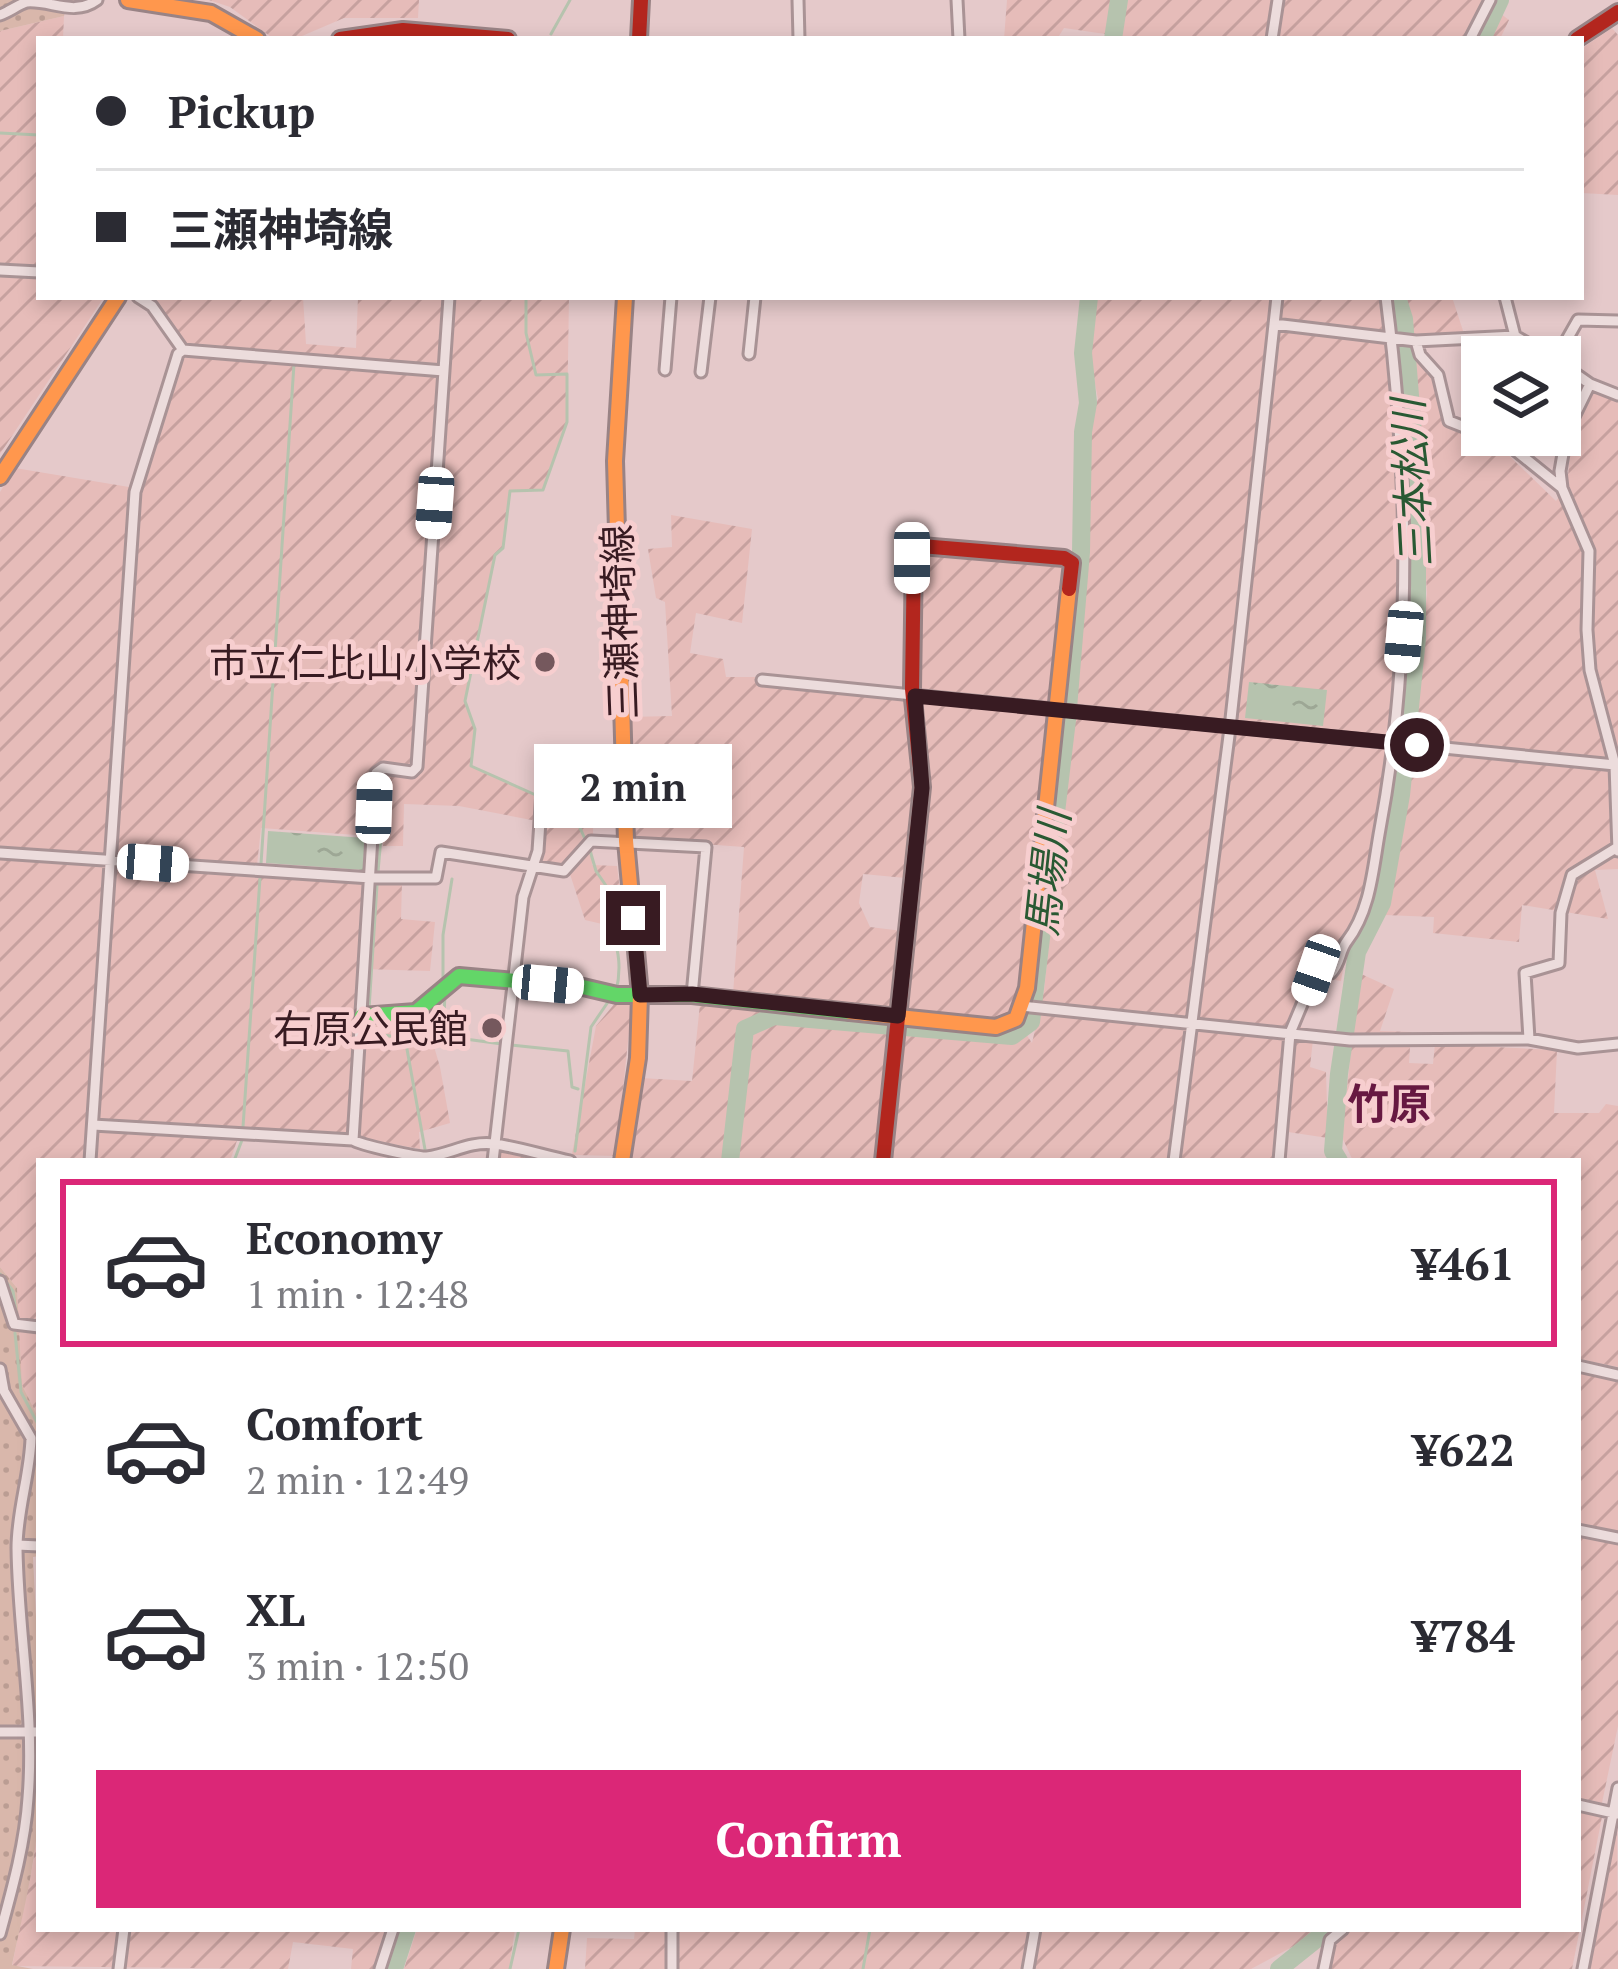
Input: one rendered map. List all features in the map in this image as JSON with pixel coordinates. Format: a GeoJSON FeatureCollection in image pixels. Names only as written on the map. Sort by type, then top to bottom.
{"type":"FeatureCollection","features":[{"type":"Feature","properties":{"kind":"street"},"geometry":{"type":"LineString","coordinates":[[0,15],[26,2],[69,7],[90,6],[97,0]]}},
{"type":"Feature","properties":{"kind":"street"},"geometry":{"type":"LineString","coordinates":[[128,0],[203,8],[231,18],[253,36]]}},
{"type":"Feature","properties":{"kind":"street"},"geometry":{"type":"LineString","coordinates":[[639,36],[641,0]]}},
{"type":"Feature","properties":{"kind":"street"},"geometry":{"type":"LineString","coordinates":[[799,0],[799,36]]}},
{"type":"Feature","properties":{"kind":"street"},"geometry":{"type":"LineString","coordinates":[[957,0],[958,36]]}},
{"type":"Feature","properties":{"kind":"street"},"geometry":{"type":"LineString","coordinates":[[1272,36],[1278,0]]}},
{"type":"Feature","properties":{"kind":"street"},"geometry":{"type":"LineString","coordinates":[[1472,36],[1490,0]]}},
{"type":"Feature","properties":{"kind":"street"},"geometry":{"type":"LineString","coordinates":[[1582,36],[1618,12]]}},
{"type":"Feature","properties":{"kind":"street"},"geometry":{"type":"LineString","coordinates":[[361,36],[403,30],[473,36]]}},
{"type":"Feature","properties":{"kind":"street"},"geometry":{"type":"LineString","coordinates":[[0,270],[36,272]]}},
{"type":"Feature","properties":{"kind":"street"},"geometry":{"type":"LineString","coordinates":[[0,477],[116,300]]}},
{"type":"Feature","properties":{"kind":"street"},"geometry":{"type":"LineString","coordinates":[[143,300],[183,350]]}},
{"type":"Feature","properties":{"kind":"street"},"geometry":{"type":"LineString","coordinates":[[353,1140],[376,773],[383,768],[412,772],[417,767],[449,300]]}},
{"type":"Feature","properties":{"kind":"street","name":"三瀬神埼線"},"geometry":{"type":"LineString","coordinates":[[622,1158],[638,1058],[640,995],[626,842],[615,461],[625,300]]}},
{"type":"Feature","properties":{"kind":"street"},"geometry":{"type":"LineString","coordinates":[[665,370],[671,300]]}},
{"type":"Feature","properties":{"kind":"street"},"geometry":{"type":"LineString","coordinates":[[701,372],[710,300]]}},
{"type":"Feature","properties":{"kind":"street"},"geometry":{"type":"LineString","coordinates":[[749,354],[755,300]]}},
{"type":"Feature","properties":{"kind":"street"},"geometry":{"type":"LineString","coordinates":[[1174,1158],[1230,728],[1277,300]]}},
{"type":"Feature","properties":{"kind":"street"},"geometry":{"type":"LineString","coordinates":[[1279,1158],[1290,1034],[1316,970],[1331,973],[1338,966],[1344,943],[1362,915],[1388,796],[1404,637],[1406,549],[1386,300]]}},
{"type":"Feature","properties":{"kind":"street"},"geometry":{"type":"LineString","coordinates":[[1506,300],[1515,336]]}},
{"type":"Feature","properties":{"kind":"street"},"geometry":{"type":"LineString","coordinates":[[1569,336],[1578,320],[1618,321]]}},
{"type":"Feature","properties":{"kind":"street"},"geometry":{"type":"LineString","coordinates":[[1274,324],[1416,340],[1461,338]]}},
{"type":"Feature","properties":{"kind":"street"},"geometry":{"type":"LineString","coordinates":[[1416,340],[1420,355],[1438,375],[1449,421],[1461,425]]}},
{"type":"Feature","properties":{"kind":"street"},"geometry":{"type":"LineString","coordinates":[[91,1158],[135,493],[178,354],[183,350],[444,370]]}},
{"type":"Feature","properties":{"kind":"street"},"geometry":{"type":"LineString","coordinates":[[1581,377],[1618,395]]}},
{"type":"Feature","properties":{"kind":"street"},"geometry":{"type":"LineString","coordinates":[[1529,1040],[1526,973],[1559,963],[1561,913],[1572,875],[1617,850],[1616,765],[1590,670],[1589,551],[1562,488],[1560,471],[1568,431],[1590,384]]}},
{"type":"Feature","properties":{"kind":"street"},"geometry":{"type":"LineString","coordinates":[[1522,456],[1562,488]]}},
{"type":"Feature","properties":{"kind":"street"},"geometry":{"type":"LineString","coordinates":[[362,1016],[409,1015],[425,1007],[448,979],[459,976],[584,987],[611,994],[692,994],[898,1024],[995,1027],[1016,1019],[1027,988],[1058,710],[1072,563],[1064,558],[915,548],[912,558],[912,689],[922,788],[898,1024],[884,1158]]}},
{"type":"Feature","properties":{"kind":"street"},"geometry":{"type":"LineString","coordinates":[[762,680],[1616,765]]}},
{"type":"Feature","properties":{"kind":"street"},"geometry":{"type":"LineString","coordinates":[[493,1158],[523,897],[538,850],[542,790]]}},
{"type":"Feature","properties":{"kind":"street"},"geometry":{"type":"LineString","coordinates":[[0,853],[371,878],[436,878],[441,852],[564,871],[591,842],[706,847],[692,994]]}},
{"type":"Feature","properties":{"kind":"street"},"geometry":{"type":"LineString","coordinates":[[1021,1006],[1350,1040],[1529,1040],[1578,1048],[1618,1044]]}},
{"type":"Feature","properties":{"kind":"street"},"geometry":{"type":"LineString","coordinates":[[92,1124],[353,1140],[367,1148],[427,1157],[459,1147],[494,1144],[557,1158]]}},
{"type":"Feature","properties":{"kind":"street"},"geometry":{"type":"LineString","coordinates":[[0,1281],[14,1324],[36,1327]]}},
{"type":"Feature","properties":{"kind":"street"},"geometry":{"type":"LineString","coordinates":[[1581,1367],[1618,1375]]}},
{"type":"Feature","properties":{"kind":"street"},"geometry":{"type":"LineString","coordinates":[[0,1370],[4,1391],[31,1438],[20,1494],[17,1545],[34,1732],[16,1874],[0,1934]]}},
{"type":"Feature","properties":{"kind":"street"},"geometry":{"type":"LineString","coordinates":[[1581,1532],[1618,1538]]}},
{"type":"Feature","properties":{"kind":"street"},"geometry":{"type":"LineString","coordinates":[[17,1545],[36,1546]]}},
{"type":"Feature","properties":{"kind":"street"},"geometry":{"type":"LineString","coordinates":[[0,1732],[34,1732]]}},
{"type":"Feature","properties":{"kind":"street"},"geometry":{"type":"LineString","coordinates":[[1583,1969],[1618,1788]]}},
{"type":"Feature","properties":{"kind":"street"},"geometry":{"type":"LineString","coordinates":[[1581,1806],[1616,1813]]}},
{"type":"Feature","properties":{"kind":"street"},"geometry":{"type":"LineString","coordinates":[[118,1969],[124,1932]]}},
{"type":"Feature","properties":{"kind":"street"},"geometry":{"type":"LineString","coordinates":[[380,1969],[392,1932]]}},
{"type":"Feature","properties":{"kind":"street"},"geometry":{"type":"LineString","coordinates":[[556,1969],[562,1932]]}},
{"type":"Feature","properties":{"kind":"street"},"geometry":{"type":"LineString","coordinates":[[672,1932],[672,1969]]}},
{"type":"Feature","properties":{"kind":"street"},"geometry":{"type":"LineString","coordinates":[[1028,1969],[1034,1932]]}},
{"type":"Feature","properties":{"kind":"street"},"geometry":{"type":"LineString","coordinates":[[1324,1969],[1330,1940],[1339,1932]]}},
{"type":"Feature","properties":{"kind":"shaded area"},"geometry":{"type":"Polygon","coordinates":[[[0,0],[86,2],[67,3],[64,16],[0,31],[0,0]]]}},
{"type":"Feature","properties":{"kind":"shaded area"},"geometry":{"type":"Polygon","coordinates":[[[209,0],[419,0],[418,18],[344,18],[302,36],[270,36],[230,7],[209,0]]]}},
{"type":"Feature","properties":{"kind":"shaded area"},"geometry":{"type":"Polygon","coordinates":[[[1007,0],[1496,0],[1492,7],[1509,20],[1501,36],[1105,36],[1064,28],[1059,36],[1004,36],[1007,0]]]}},
{"type":"Feature","properties":{"kind":"shaded area"},"geometry":{"type":"Polygon","coordinates":[[[64,16],[63,36],[36,36],[36,300],[102,300],[0,454],[0,31],[64,16]]]}},
{"type":"Feature","properties":{"kind":"shaded area"},"geometry":{"type":"Polygon","coordinates":[[[1612,28],[1618,35],[1618,195],[1584,193],[1584,47],[1612,28]]]}},
{"type":"Feature","properties":{"kind":"shaded area"},"geometry":{"type":"Polygon","coordinates":[[[303,300],[306,344],[356,348],[358,300],[569,300],[567,422],[543,490],[510,492],[503,548],[495,555],[465,701],[475,729],[471,766],[538,796],[594,798],[592,865],[617,866],[627,947],[601,944],[602,924],[585,920],[568,868],[538,866],[547,823],[459,806],[404,804],[403,846],[383,846],[383,837],[261,828],[257,865],[0,847],[0,492],[15,468],[129,487],[175,348],[149,309],[157,301],[303,300]]]}},
{"type":"Feature","properties":{"kind":"shaded area"},"geometry":{"type":"Polygon","coordinates":[[[1095,300],[1389,300],[1410,550],[1408,637],[1392,798],[1367,920],[1347,946],[1341,981],[1317,977],[1300,1027],[1314,1030],[1310,1067],[1326,1072],[1328,1138],[1288,1132],[1286,1158],[628,1158],[641,1078],[692,1081],[700,1004],[732,1007],[744,847],[633,839],[628,717],[672,716],[665,602],[656,598],[648,549],[672,547],[671,515],[752,529],[742,623],[696,613],[690,653],[723,659],[726,677],[794,677],[906,688],[909,542],[1077,555],[1028,998],[1018,1022],[1032,1043],[1044,991],[1090,549],[1088,430],[1098,399],[1089,352],[1095,300]],[[863,874],[859,903],[870,927],[911,932],[916,879],[863,874]]]}},
{"type":"Feature","properties":{"kind":"shaded area"},"geometry":{"type":"Polygon","coordinates":[[[1404,300],[1453,300],[1465,336],[1461,343],[1413,344],[1404,300]]]}},
{"type":"Feature","properties":{"kind":"shaded area"},"geometry":{"type":"Polygon","coordinates":[[[1412,357],[1432,378],[1443,424],[1461,430],[1461,456],[1509,456],[1556,501],[1567,486],[1570,456],[1581,456],[1581,413],[1592,389],[1618,400],[1618,869],[1595,870],[1608,919],[1522,905],[1519,942],[1433,933],[1434,917],[1385,915],[1409,795],[1427,593],[1412,357]]]}},
{"type":"Feature","properties":{"kind":"shaded area"},"geometry":{"type":"Polygon","coordinates":[[[0,858],[402,882],[401,919],[435,922],[430,971],[362,969],[357,1021],[424,1012],[450,1123],[419,1132],[420,1149],[355,1137],[241,1129],[231,1158],[36,1158],[36,1413],[22,1385],[17,1288],[0,1267],[0,858]]]}},
{"type":"Feature","properties":{"kind":"shaded area"},"geometry":{"type":"Polygon","coordinates":[[[1359,973],[1394,989],[1380,1031],[1411,1032],[1409,1063],[1433,1064],[1435,1044],[1557,1050],[1554,1113],[1599,1113],[1606,1104],[1618,1106],[1618,1367],[1581,1360],[1581,1158],[1352,1158],[1342,1137],[1359,973]]]}},
{"type":"Feature","properties":{"kind":"shaded area"},"geometry":{"type":"Polygon","coordinates":[[[616,1002],[632,1003],[616,1156],[496,1158],[498,1139],[572,1154],[596,1026],[616,1002]]]}},
{"type":"Feature","properties":{"kind":"shaded area"},"geometry":{"type":"Polygon","coordinates":[[[0,1267],[17,1288],[22,1385],[36,1413],[36,1834],[12,1965],[33,1969],[0,1969],[0,1267]]]}},
{"type":"Feature","properties":{"kind":"shaded area"},"geometry":{"type":"Polygon","coordinates":[[[1581,1373],[1618,1380],[1618,1726],[1602,1803],[1581,1799],[1581,1373]]]}},
{"type":"Feature","properties":{"kind":"shaded area"},"geometry":{"type":"Polygon","coordinates":[[[1581,1813],[1602,1817],[1581,1923],[1581,1813]]]}},
{"type":"Feature","properties":{"kind":"shaded area"},"geometry":{"type":"Polygon","coordinates":[[[1617,1820],[1618,1969],[1588,1969],[1617,1820]]]}},
{"type":"Feature","properties":{"kind":"shaded area"},"geometry":{"type":"Polygon","coordinates":[[[36,1836],[36,1932],[389,1932],[377,1969],[351,1969],[353,1949],[293,1942],[288,1969],[12,1966],[36,1836]]]}},
{"type":"Feature","properties":{"kind":"shaded area"},"geometry":{"type":"Polygon","coordinates":[[[416,1932],[515,1932],[509,1969],[404,1969],[416,1932]]]}},
{"type":"Feature","properties":{"kind":"shaded area"},"geometry":{"type":"Polygon","coordinates":[[[635,1932],[1312,1932],[1251,1969],[585,1969],[587,1938],[634,1939],[635,1932]]]}},
{"type":"Feature","properties":{"kind":"shaded area"},"geometry":{"type":"Polygon","coordinates":[[[1349,1932],[1579,1932],[1572,1969],[1329,1969],[1334,1946],[1349,1932]]]}},
{"type":"Feature","properties":{"kind":"water"},"geometry":{"type":"Polygon","coordinates":[[[1249,682],[1327,690],[1323,726],[1245,718],[1249,682]]]}},
{"type":"Feature","properties":{"kind":"water"},"geometry":{"type":"Polygon","coordinates":[[[268,831],[365,838],[363,870],[266,863],[268,831]]]}},
{"type":"Feature","properties":{"kind":"waterway"},"geometry":{"type":"LineString","coordinates":[[551,34],[570,0]]}},
{"type":"Feature","properties":{"kind":"waterway","name":"馬場川"},"geometry":{"type":"LineString","coordinates":[[1113,36],[1119,0]]}},
{"type":"Feature","properties":{"kind":"waterway","name":"三本松川"},"geometry":{"type":"LineString","coordinates":[[1483,36],[1500,0]]}},
{"type":"Feature","properties":{"kind":"waterway"},"geometry":{"type":"LineString","coordinates":[[0,133],[36,135]]}},
{"type":"Feature","properties":{"kind":"waterway"},"geometry":{"type":"LineString","coordinates":[[526,300],[526,333],[536,375],[567,374],[567,422],[543,490],[510,491],[503,548],[495,555],[465,701],[475,729],[471,766],[538,796],[567,799],[585,839]]}},
{"type":"Feature","properties":{"kind":"waterway","name":"馬場川"},"geometry":{"type":"LineString","coordinates":[[730,1158],[745,1029],[774,1016],[1012,1036],[1031,1022],[1067,720],[1081,552],[1083,432],[1088,403],[1083,353],[1089,300]]}},
{"type":"Feature","properties":{"kind":"waterway","name":"三本松川"},"geometry":{"type":"LineString","coordinates":[[1337,1158],[1333,1151],[1339,1074],[1357,952],[1382,903],[1401,795],[1417,638],[1417,485],[1404,319],[1398,300]]}},
{"type":"Feature","properties":{"kind":"waterway"},"geometry":{"type":"LineString","coordinates":[[261,864],[294,364]]}},
{"type":"Feature","properties":{"kind":"waterway"},"geometry":{"type":"LineString","coordinates":[[378,872],[386,778]]}},
{"type":"Feature","properties":{"kind":"waterway"},"geometry":{"type":"LineString","coordinates":[[589,847],[596,871],[609,890],[619,962],[616,992]]}},
{"type":"Feature","properties":{"kind":"waterway"},"geometry":{"type":"LineString","coordinates":[[243,1127],[260,878]]}},
{"type":"Feature","properties":{"kind":"waterway"},"geometry":{"type":"LineString","coordinates":[[443,977],[443,935],[452,879]]}},
{"type":"Feature","properties":{"kind":"waterway"},"geometry":{"type":"LineString","coordinates":[[369,1009],[377,885]]}},
{"type":"Feature","properties":{"kind":"waterway"},"geometry":{"type":"LineString","coordinates":[[445,994],[443,1036],[502,1044],[502,1048]]}},
{"type":"Feature","properties":{"kind":"waterway"},"geometry":{"type":"LineString","coordinates":[[575,1151],[591,1027],[610,999]]}},
{"type":"Feature","properties":{"kind":"waterway"},"geometry":{"type":"LineString","coordinates":[[369,1024],[368,1033],[405,1038],[426,1155]]}},
{"type":"Feature","properties":{"kind":"waterway"},"geometry":{"type":"LineString","coordinates":[[511,1045],[568,1051],[572,1087],[578,1089]]}},
{"type":"Feature","properties":{"kind":"waterway"},"geometry":{"type":"LineString","coordinates":[[490,1137],[495,1105]]}},
{"type":"Feature","properties":{"kind":"waterway"},"geometry":{"type":"LineString","coordinates":[[235,1158],[242,1140]]}},
{"type":"Feature","properties":{"kind":"waterway"},"geometry":{"type":"LineString","coordinates":[[0,1274],[13,1291],[17,1319]]}},
{"type":"Feature","properties":{"kind":"waterway"},"geometry":{"type":"LineString","coordinates":[[15,1333],[21,1392],[36,1420]]}},
{"type":"Feature","properties":{"kind":"waterway","name":"馬場川"},"geometry":{"type":"LineString","coordinates":[[394,1969],[406,1932]]}},
{"type":"Feature","properties":{"kind":"waterway"},"geometry":{"type":"LineString","coordinates":[[510,1969],[518,1932]]}},
{"type":"Feature","properties":{"kind":"waterway"},"geometry":{"type":"LineString","coordinates":[[863,1969],[869,1932]]}},
{"type":"Feature","properties":{"kind":"waterway","name":"三本松川"},"geometry":{"type":"LineString","coordinates":[[1279,1969],[1325,1932]]}},
{"type":"Feature","properties":{"kind":"traffic: fast"},"geometry":{"type":"LineString","coordinates":[[362,1016],[416,1012],[459,976],[583,987],[617,995],[692,995],[850,1012]]}},
{"type":"Feature","properties":{"kind":"traffic: slow"},"geometry":{"type":"LineString","coordinates":[[128,0],[211,13],[252,36]]}},
{"type":"Feature","properties":{"kind":"traffic: slow"},"geometry":{"type":"LineString","coordinates":[[0,477],[116,300]]}},
{"type":"Feature","properties":{"kind":"traffic: slow"},"geometry":{"type":"LineString","coordinates":[[622,1158],[638,1058],[640,995],[626,841],[615,461],[625,300]]}},
{"type":"Feature","properties":{"kind":"traffic: slow"},"geometry":{"type":"LineString","coordinates":[[850,1012],[996,1027],[1016,1019],[1027,988],[1069,589]]}},
{"type":"Feature","properties":{"kind":"traffic: slow"},"geometry":{"type":"LineString","coordinates":[[556,1969],[562,1932]]}},
{"type":"Feature","properties":{"kind":"traffic: jam"},"geometry":{"type":"LineString","coordinates":[[639,36],[641,0]]}},
{"type":"Feature","properties":{"kind":"traffic: jam"},"geometry":{"type":"LineString","coordinates":[[1582,36],[1618,12]]}},
{"type":"Feature","properties":{"kind":"traffic: jam"},"geometry":{"type":"LineString","coordinates":[[361,36],[403,30],[473,36]]}},
{"type":"Feature","properties":{"kind":"traffic: jam"},"geometry":{"type":"LineString","coordinates":[[883,1158],[922,787],[912,689],[914,551],[921,546],[1064,558],[1072,563],[1069,589]]}},
{"type":"Feature","properties":{"kind":"place","name":"市立仁比山小学校"},"geometry":{"type":"Point","coordinates":[545,662]}},
{"type":"Feature","properties":{"kind":"place","name":"右原公民館"},"geometry":{"type":"Point","coordinates":[492,1028]}},
{"type":"Feature","properties":{"kind":"district","name":"竹原"},"geometry":{"type":"Point","coordinates":[1389,1103]}},
{"type":"Feature","properties":{"kind":"route"},"geometry":{"type":"LineString","coordinates":[[633,918],[640,995],[692,994],[898,1016],[922,788],[915,696],[1417,745]]}}]}
